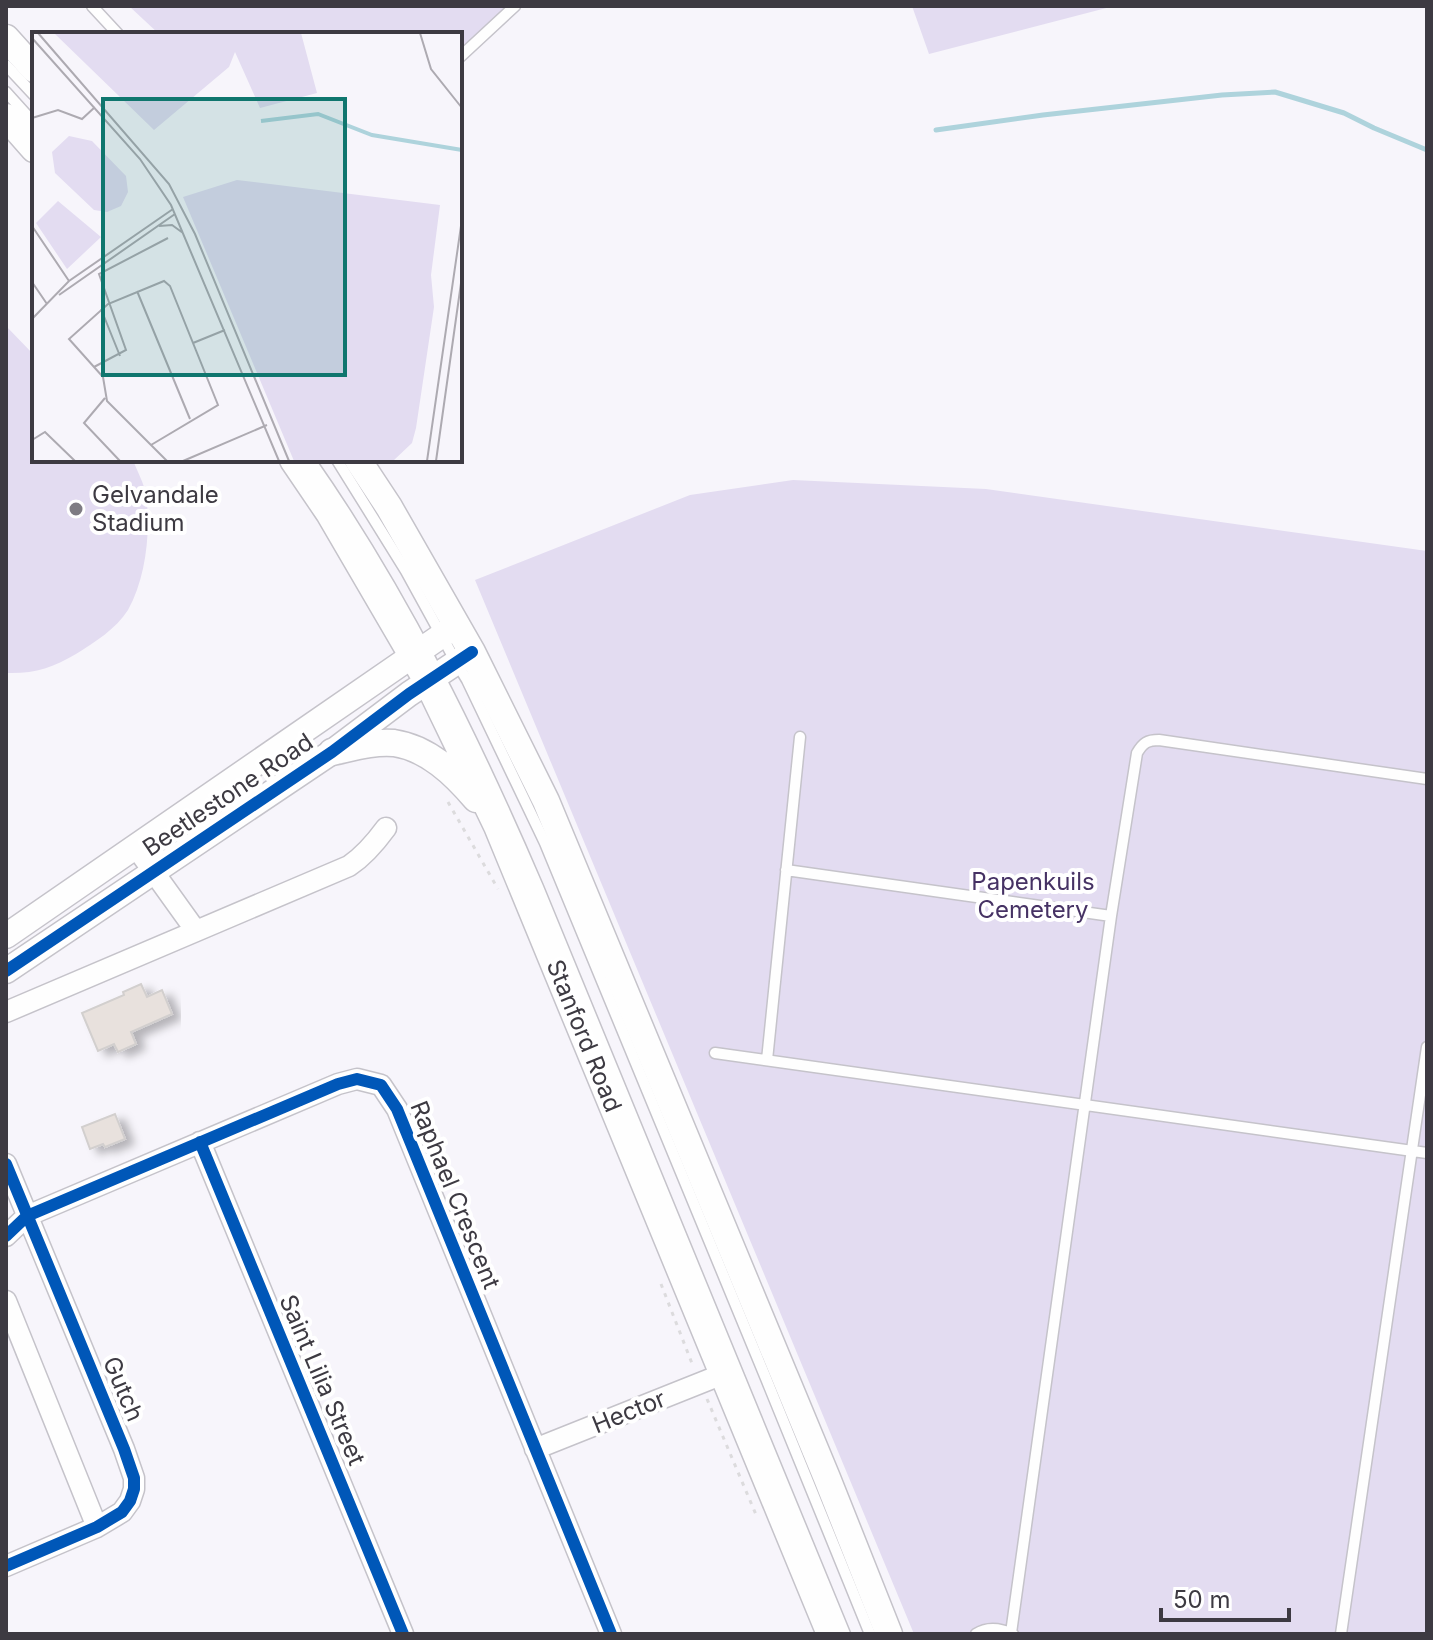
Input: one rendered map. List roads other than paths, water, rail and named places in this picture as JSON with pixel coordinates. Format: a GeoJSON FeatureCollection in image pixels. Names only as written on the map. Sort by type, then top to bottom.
{"type":"FeatureCollection","features":[{"type":"Feature","properties":{"kind":"main road"},"geometry":{"type":"LineString","coordinates":[[6,38],[32,67]]}},
{"type":"Feature","properties":{"kind":"main road"},"geometry":{"type":"LineString","coordinates":[[6,117],[32,147]]}},
{"type":"Feature","properties":{"kind":"main road","name":"Stanford Road"},"geometry":{"type":"LineString","coordinates":[[294,462],[329,513],[434,641],[448,667],[497,826],[712,1379],[830,1634]]}},
{"type":"Feature","properties":{"kind":"main road","name":"Stanford Road"},"geometry":{"type":"LineString","coordinates":[[359,462],[389,507],[434,641],[448,667],[546,801],[889,1634]]}},
{"type":"Feature","properties":{"kind":"main road"},"geometry":{"type":"LineString","coordinates":[[332,752],[394,743],[423,753],[457,778],[497,826]]}},
{"type":"Feature","properties":{"kind":"street","name":"Beetlestone Road"},"geometry":{"type":"LineString","coordinates":[[6,936],[434,641]]}},
{"type":"Feature","properties":{"kind":"street","name":"Beetlestone Road"},"geometry":{"type":"LineString","coordinates":[[6,971],[332,752],[448,667]]}},
{"type":"Feature","properties":{"kind":"street"},"geometry":{"type":"LineString","coordinates":[[6,1012],[349,866],[372,847],[386,828]]}},
{"type":"Feature","properties":{"kind":"street"},"geometry":{"type":"LineString","coordinates":[[135,846],[196,931]]}},
{"type":"Feature","properties":{"kind":"street","name":"Raphael Crescent"},"geometry":{"type":"LineString","coordinates":[[27,1216],[338,1084],[357,1079],[381,1085],[397,1109],[611,1634]]}},
{"type":"Feature","properties":{"kind":"street","name":"Saint Lilia Street"},"geometry":{"type":"LineString","coordinates":[[200,1142],[403,1634]]}},
{"type":"Feature","properties":{"kind":"street","name":"Gutch"},"geometry":{"type":"LineString","coordinates":[[6,1164],[134,1478],[130,1501],[122,1512],[97,1527],[6,1566]]}},
{"type":"Feature","properties":{"kind":"street"},"geometry":{"type":"LineString","coordinates":[[6,1236],[27,1216]]}},
{"type":"Feature","properties":{"kind":"street"},"geometry":{"type":"LineString","coordinates":[[6,1301],[97,1527]]}},
{"type":"Feature","properties":{"kind":"street","name":"Hector"},"geometry":{"type":"LineString","coordinates":[[535,1449],[712,1379]]}},
{"type":"Feature","properties":{"kind":"lane"},"geometry":{"type":"LineString","coordinates":[[92,6],[116,32]]}},
{"type":"Feature","properties":{"kind":"lane"},"geometry":{"type":"LineString","coordinates":[[462,55],[515,6]]}},
{"type":"Feature","properties":{"kind":"lane"},"geometry":{"type":"LineString","coordinates":[[6,65],[32,93]]}},
{"type":"Feature","properties":{"kind":"lane"},"geometry":{"type":"LineString","coordinates":[[6,92],[32,121]]}},
{"type":"Feature","properties":{"kind":"lane"},"geometry":{"type":"LineString","coordinates":[[311,462],[434,641]]}},
{"type":"Feature","properties":{"kind":"lane"},"geometry":{"type":"LineString","coordinates":[[338,462],[406,571],[434,641]]}},
{"type":"Feature","properties":{"kind":"lane"},"geometry":{"type":"LineString","coordinates":[[448,667],[491,781],[538,887],[845,1634]]}},
{"type":"Feature","properties":{"kind":"lane"},"geometry":{"type":"LineString","coordinates":[[448,667],[467,680],[545,843],[870,1634]]}},
{"type":"Feature","properties":{"kind":"lane"},"geometry":{"type":"LineString","coordinates":[[767,1060],[800,737]]}},
{"type":"Feature","properties":{"kind":"lane"},"geometry":{"type":"LineString","coordinates":[[976,1634],[992,1628],[1012,1634],[1111,916],[1137,753],[1142,744],[1149,740],[1174,742],[1427,779]]}},
{"type":"Feature","properties":{"kind":"lane"},"geometry":{"type":"LineString","coordinates":[[786,870],[1111,916]]}},
{"type":"Feature","properties":{"kind":"lane"},"geometry":{"type":"LineString","coordinates":[[1341,1634],[1427,1047]]}},
{"type":"Feature","properties":{"kind":"lane"},"geometry":{"type":"LineString","coordinates":[[715,1053],[1427,1153]]}},
{"type":"Feature","properties":{"kind":"waterway"},"geometry":{"type":"LineString","coordinates":[[936,130],[1043,115],[1275,92],[1344,113],[1427,150]]}},
{"type":"Feature","properties":{"kind":"place","name":"Gelvandale Stadium"},"geometry":{"type":"Point","coordinates":[76,509]}},
{"type":"Feature","properties":{"kind":"park label","name":"Papenkuils Cemetery"},"geometry":{"type":"Point","coordinates":[1033,896]}}]}
